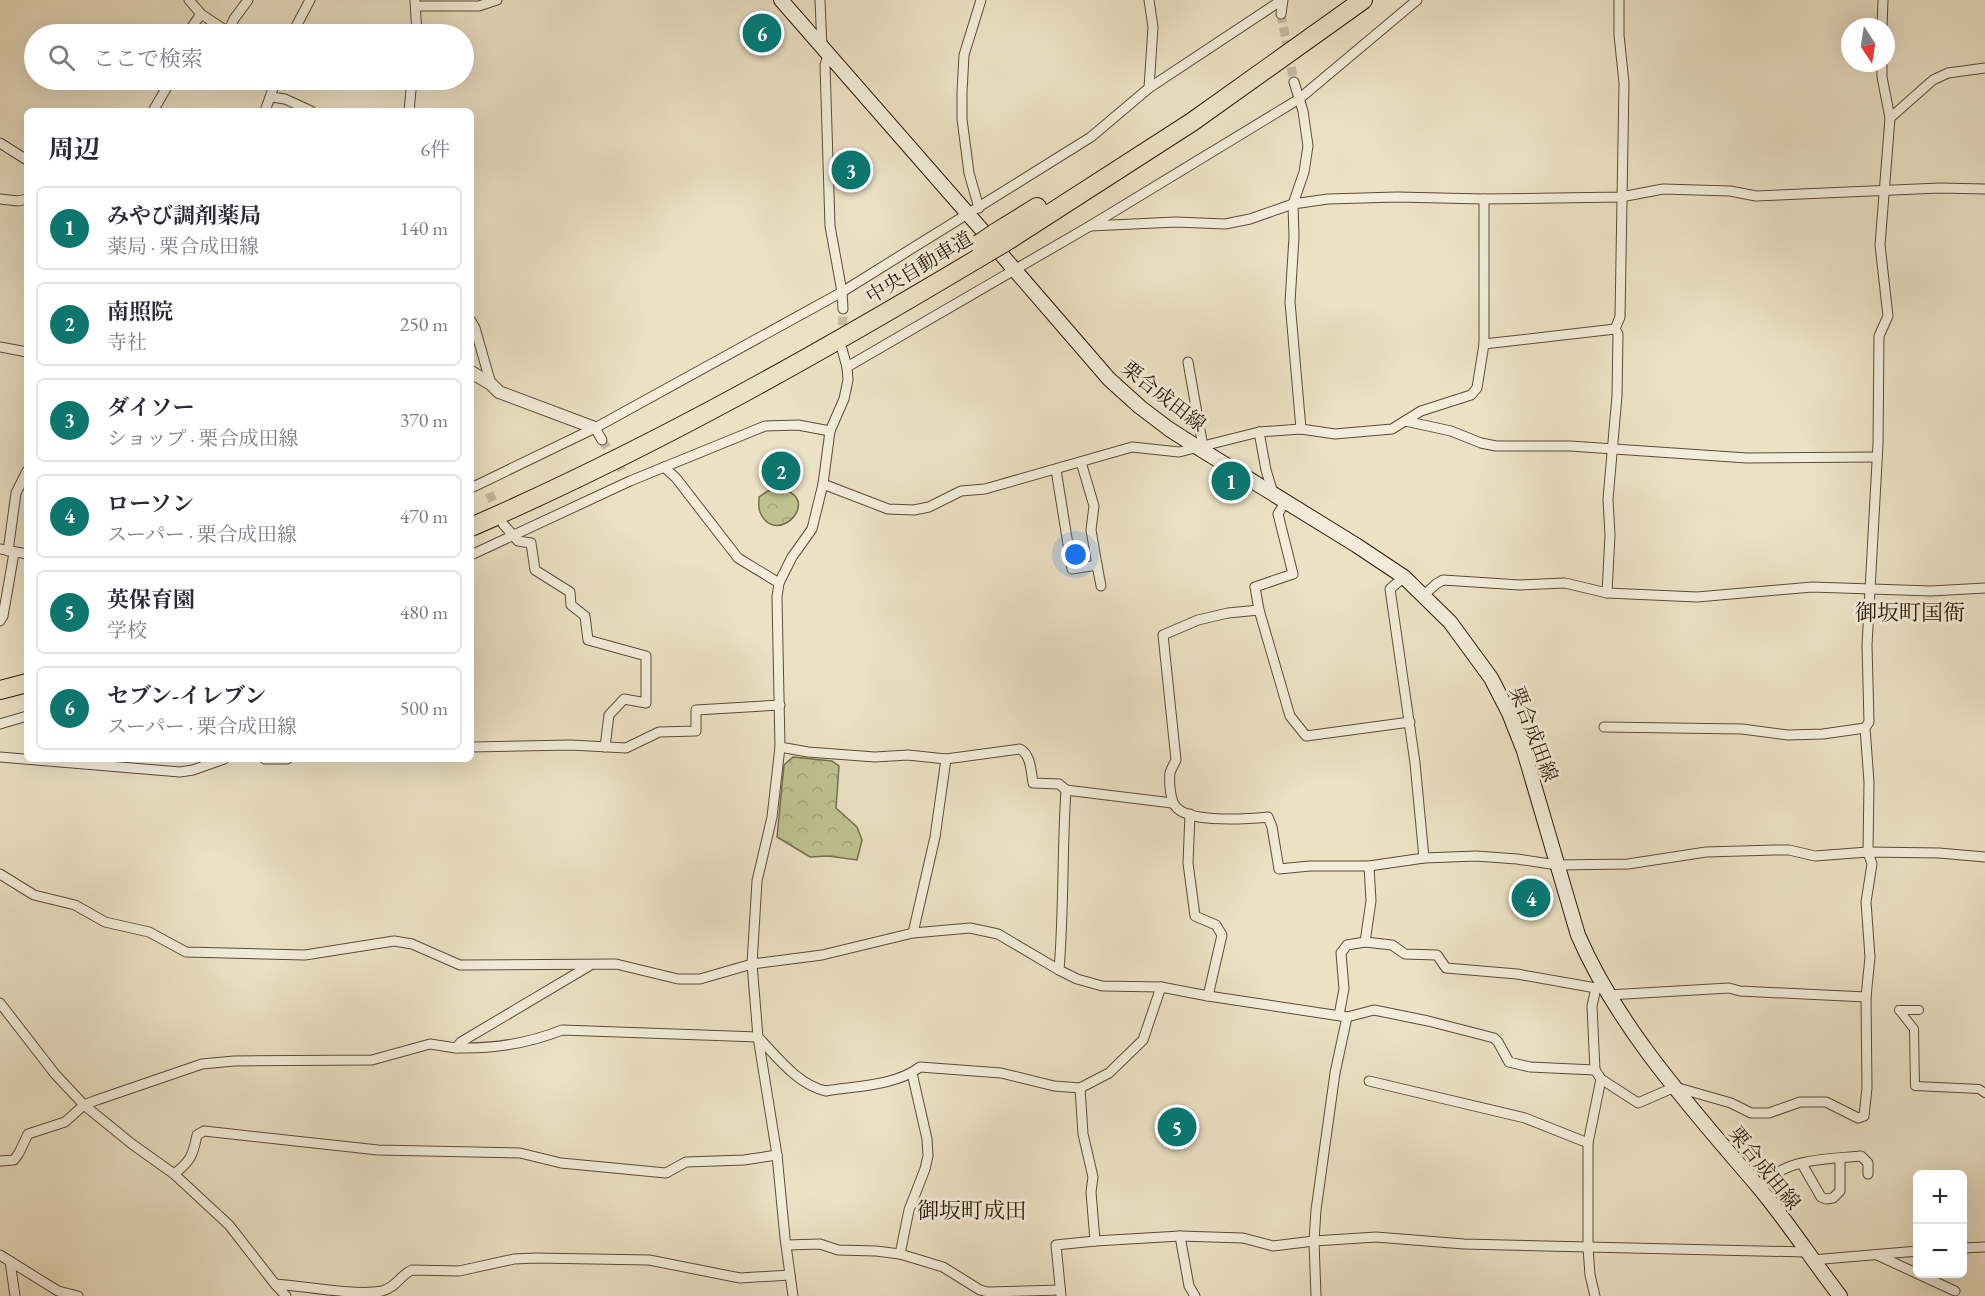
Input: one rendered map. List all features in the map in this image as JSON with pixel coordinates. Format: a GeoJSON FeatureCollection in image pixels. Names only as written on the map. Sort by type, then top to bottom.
{"type":"FeatureCollection","features":[{"type":"Feature","properties":{"kind":"highway","name":"中央自動車道"},"geometry":{"type":"LineString","coordinates":[[474,525],[688,423],[891,311],[1344,0]]}},
{"type":"Feature","properties":{"kind":"highway","name":"中央自動車道"},"geometry":{"type":"LineString","coordinates":[[474,513],[683,411],[991,243],[1200,116],[1363,0]]}},
{"type":"Feature","properties":{"kind":"highway"},"geometry":{"type":"LineString","coordinates":[[0,678],[24,672]]}},
{"type":"Feature","properties":{"kind":"highway"},"geometry":{"type":"LineString","coordinates":[[0,690],[24,684]]}},
{"type":"Feature","properties":{"kind":"main road","name":"栗合成田線"},"geometry":{"type":"LineString","coordinates":[[781,0],[973,211],[991,243],[1108,379],[1169,429],[1404,577],[1450,622],[1491,678],[1505,704],[1524,751],[1578,935],[1603,990],[1675,1087],[1761,1191],[1840,1296]]}},
{"type":"Feature","properties":{"kind":"street"},"geometry":{"type":"LineString","coordinates":[[189,0],[201,14],[216,24]]}},
{"type":"Feature","properties":{"kind":"street"},"geometry":{"type":"LineString","coordinates":[[232,24],[248,0]]}},
{"type":"Feature","properties":{"kind":"street"},"geometry":{"type":"LineString","coordinates":[[297,24],[310,0]]}},
{"type":"Feature","properties":{"kind":"street"},"geometry":{"type":"LineString","coordinates":[[416,24],[415,3],[479,6],[498,0]]}},
{"type":"Feature","properties":{"kind":"street"},"geometry":{"type":"LineString","coordinates":[[820,0],[825,51],[830,226],[843,309]]}},
{"type":"Feature","properties":{"kind":"street"},"geometry":{"type":"LineString","coordinates":[[973,211],[962,101],[964,55],[981,0]]}},
{"type":"Feature","properties":{"kind":"street"},"geometry":{"type":"LineString","coordinates":[[1149,0],[1153,27],[1149,88]]}},
{"type":"Feature","properties":{"kind":"street"},"geometry":{"type":"LineString","coordinates":[[474,487],[595,428],[842,292],[1091,137],[1149,88],[1283,0]]}},
{"type":"Feature","properties":{"kind":"street"},"geometry":{"type":"LineString","coordinates":[[1281,14],[1283,0]]}},
{"type":"Feature","properties":{"kind":"street"},"geometry":{"type":"LineString","coordinates":[[847,367],[1090,226],[1299,99],[1417,0]]}},
{"type":"Feature","properties":{"kind":"street"},"geometry":{"type":"LineString","coordinates":[[1615,329],[1620,317],[1624,83],[1619,35],[1619,0]]}},
{"type":"Feature","properties":{"kind":"street"},"geometry":{"type":"LineString","coordinates":[[1882,18],[1883,0]]}},
{"type":"Feature","properties":{"kind":"street"},"geometry":{"type":"LineString","coordinates":[[194,24],[201,14]]}},
{"type":"Feature","properties":{"kind":"street"},"geometry":{"type":"LineString","coordinates":[[1890,118],[1932,80],[1948,73],[1985,68]]}},
{"type":"Feature","properties":{"kind":"street"},"geometry":{"type":"LineString","coordinates":[[0,874],[34,895],[75,905],[105,922],[149,932],[186,952],[305,956],[394,941],[412,944],[460,965],[616,964],[678,979],[700,978],[752,964],[822,955],[913,933],[970,928],[998,934],[1077,979],[1102,986],[1161,987],[1343,1016],[1374,1010],[1494,1038],[1509,1062],[1598,1075],[1638,1103],[1675,1087],[1731,1103],[1752,1113],[1768,1113],[1800,1102],[1826,1102],[1858,1118],[1864,1116],[1867,1088],[1866,997],[1870,957],[1866,902],[1872,864],[1868,852],[1869,782],[1865,728],[1869,722],[1867,645],[1879,336],[1888,316],[1880,245],[1890,118],[1882,72]]}},
{"type":"Feature","properties":{"kind":"street"},"geometry":{"type":"LineString","coordinates":[[1294,82],[1303,111],[1308,146],[1304,172],[1293,204],[1294,237],[1290,302],[1301,429]]}},
{"type":"Feature","properties":{"kind":"street"},"geometry":{"type":"LineString","coordinates":[[155,108],[165,90]]}},
{"type":"Feature","properties":{"kind":"street"},"geometry":{"type":"LineString","coordinates":[[266,108],[273,90]]}},
{"type":"Feature","properties":{"kind":"street"},"geometry":{"type":"LineString","coordinates":[[409,108],[411,90]]}},
{"type":"Feature","properties":{"kind":"street"},"geometry":{"type":"LineString","coordinates":[[271,97],[285,99],[304,108]]}},
{"type":"Feature","properties":{"kind":"street"},"geometry":{"type":"LineString","coordinates":[[0,143],[24,158]]}},
{"type":"Feature","properties":{"kind":"street"},"geometry":{"type":"LineString","coordinates":[[1090,226],[1154,222],[1225,224],[1250,219],[1293,204],[1328,199],[1621,197],[1663,189],[1730,191],[1756,196],[1884,190],[1985,189]]}},
{"type":"Feature","properties":{"kind":"street"},"geometry":{"type":"LineString","coordinates":[[0,199],[24,200]]}},
{"type":"Feature","properties":{"kind":"street"},"geometry":{"type":"LineString","coordinates":[[823,484],[888,509],[914,510],[929,507],[961,490],[985,489],[1132,447],[1179,452],[1259,432],[1301,429],[1335,434],[1392,429],[1420,411],[1470,395],[1477,388],[1484,344],[1484,199]]}},
{"type":"Feature","properties":{"kind":"street"},"geometry":{"type":"LineString","coordinates":[[474,326],[491,384]]}},
{"type":"Feature","properties":{"kind":"street"},"geometry":{"type":"LineString","coordinates":[[1484,344],[1615,329]]}},
{"type":"Feature","properties":{"kind":"street"},"geometry":{"type":"LineString","coordinates":[[1608,593],[1610,536],[1608,498],[1617,396],[1618,334],[1615,329]]}},
{"type":"Feature","properties":{"kind":"street"},"geometry":{"type":"LineString","coordinates":[[0,347],[24,351]]}},
{"type":"Feature","properties":{"kind":"street"},"geometry":{"type":"LineString","coordinates":[[793,1296],[777,1155],[758,1037],[752,964],[757,881],[772,817],[780,747],[779,656],[776,642],[779,583],[792,557],[812,529],[823,484],[830,431],[844,399],[848,381],[842,349]]}},
{"type":"Feature","properties":{"kind":"street"},"geometry":{"type":"LineString","coordinates":[[1188,362],[1200,447]]}},
{"type":"Feature","properties":{"kind":"street"},"geometry":{"type":"LineString","coordinates":[[474,374],[499,392],[595,428],[602,440]]}},
{"type":"Feature","properties":{"kind":"street"},"geometry":{"type":"LineString","coordinates":[[1405,421],[1450,430],[1481,443],[1496,446],[1570,446],[1747,458],[1876,457]]}},
{"type":"Feature","properties":{"kind":"street"},"geometry":{"type":"LineString","coordinates":[[474,554],[664,466],[765,426],[798,425],[830,431]]}},
{"type":"Feature","properties":{"kind":"street"},"geometry":{"type":"LineString","coordinates":[[1259,432],[1266,470],[1280,499],[1278,514],[1293,574],[1255,587],[1259,610],[1290,716],[1306,736],[1410,722]]}},
{"type":"Feature","properties":{"kind":"street"},"geometry":{"type":"LineString","coordinates":[[1081,462],[1094,506],[1091,530],[1101,586]]}},
{"type":"Feature","properties":{"kind":"street"},"geometry":{"type":"LineString","coordinates":[[664,466],[738,558],[779,583]]}},
{"type":"Feature","properties":{"kind":"street"},"geometry":{"type":"LineString","coordinates":[[1056,470],[1072,569],[1097,565]]}},
{"type":"Feature","properties":{"kind":"street"},"geometry":{"type":"LineString","coordinates":[[623,472],[630,481]]}},
{"type":"Feature","properties":{"kind":"street"},"geometry":{"type":"LineString","coordinates":[[0,621],[3,616],[8,551],[16,493],[24,477]]}},
{"type":"Feature","properties":{"kind":"street"},"geometry":{"type":"LineString","coordinates":[[484,483],[489,493]]}},
{"type":"Feature","properties":{"kind":"street"},"geometry":{"type":"LineString","coordinates":[[503,524],[518,541],[531,543],[535,570],[570,592],[571,605],[585,616],[588,640],[646,656],[646,703],[624,699],[609,716],[606,747]]}},
{"type":"Feature","properties":{"kind":"street"},"geometry":{"type":"LineString","coordinates":[[8,551],[24,554]]}},
{"type":"Feature","properties":{"kind":"street"},"geometry":{"type":"LineString","coordinates":[[1404,577],[1390,589],[1410,722],[1424,858]]}},
{"type":"Feature","properties":{"kind":"street"},"geometry":{"type":"LineString","coordinates":[[1424,595],[1443,580],[1520,585],[1565,583],[1608,593],[1697,597],[1812,587],[1931,591],[1985,588]]}},
{"type":"Feature","properties":{"kind":"street"},"geometry":{"type":"LineString","coordinates":[[1259,610],[1228,613],[1198,620],[1163,635],[1176,760],[1170,773],[1172,803],[1179,811],[1237,821],[1268,817],[1272,827],[1279,869],[1310,866],[1369,866],[1424,858],[1476,856],[1557,865],[1628,864],[1706,852],[1789,850],[1815,856],[1868,852],[1939,853],[1985,857]]}},
{"type":"Feature","properties":{"kind":"street"},"geometry":{"type":"LineString","coordinates":[[474,747],[571,745],[626,748],[659,732],[696,731],[696,710],[780,705]]}},
{"type":"Feature","properties":{"kind":"street"},"geometry":{"type":"LineString","coordinates":[[0,724],[24,717]]}},
{"type":"Feature","properties":{"kind":"street"},"geometry":{"type":"LineString","coordinates":[[1604,727],[1742,729],[1788,735],[1823,734],[1865,728]]}},
{"type":"Feature","properties":{"kind":"street"},"geometry":{"type":"LineString","coordinates":[[780,747],[827,754],[875,757],[908,755],[946,759],[1020,749],[1026,752],[1034,783],[1059,784],[1066,790],[1172,803]]}},
{"type":"Feature","properties":{"kind":"street"},"geometry":{"type":"LineString","coordinates":[[0,757],[24,759]]}},
{"type":"Feature","properties":{"kind":"street"},"geometry":{"type":"LineString","coordinates":[[913,933],[936,828],[946,759]]}},
{"type":"Feature","properties":{"kind":"street"},"geometry":{"type":"LineString","coordinates":[[60,762],[180,772],[216,762]]}},
{"type":"Feature","properties":{"kind":"street"},"geometry":{"type":"LineString","coordinates":[[1059,970],[1062,940],[1062,842],[1066,790]]}},
{"type":"Feature","properties":{"kind":"street"},"geometry":{"type":"LineString","coordinates":[[1190,814],[1188,863],[1195,916],[1216,925],[1222,935],[1208,996]]}},
{"type":"Feature","properties":{"kind":"street"},"geometry":{"type":"LineString","coordinates":[[1365,942],[1371,901],[1369,866]]}},
{"type":"Feature","properties":{"kind":"street"},"geometry":{"type":"LineString","coordinates":[[1316,1296],[1314,1241],[1316,1210],[1343,1016],[1344,989],[1341,953],[1347,945],[1365,942],[1392,945],[1405,954],[1437,956],[1446,968],[1517,974],[1603,990],[1729,988],[1740,991],[1866,997]]}},
{"type":"Feature","properties":{"kind":"street"},"geometry":{"type":"LineString","coordinates":[[456,1048],[461,1042],[591,965]]}},
{"type":"Feature","properties":{"kind":"street"},"geometry":{"type":"LineString","coordinates":[[0,1161],[14,1160],[28,1134],[65,1122],[84,1105],[202,1064],[234,1061],[372,1060],[429,1044],[456,1048],[480,1048],[536,1040],[562,1030],[758,1037],[795,1074],[816,1089],[826,1091],[879,1082],[912,1072],[920,1067],[1001,1073],[1054,1086],[1080,1089],[1109,1073],[1143,1040],[1161,987]]}},
{"type":"Feature","properties":{"kind":"street"},"geometry":{"type":"LineString","coordinates":[[1595,1296],[1590,1275],[1588,1248],[1588,1143],[1598,1075],[1592,1006],[1603,990]]}},
{"type":"Feature","properties":{"kind":"street"},"geometry":{"type":"LineString","coordinates":[[0,1003],[56,1074],[84,1105],[174,1174],[229,1225],[281,1296]]}},
{"type":"Feature","properties":{"kind":"street"},"geometry":{"type":"LineString","coordinates":[[1919,1010],[1899,1010],[1914,1029],[1915,1086],[1979,1089],[1985,1093]]}},
{"type":"Feature","properties":{"kind":"street"},"geometry":{"type":"LineString","coordinates":[[900,1254],[909,1210],[928,1156],[927,1139],[912,1072]]}},
{"type":"Feature","properties":{"kind":"street"},"geometry":{"type":"LineString","coordinates":[[1369,1081],[1525,1118],[1588,1143]]}},
{"type":"Feature","properties":{"kind":"street"},"geometry":{"type":"LineString","coordinates":[[1080,1089],[1083,1134],[1093,1177],[1091,1192],[1095,1241]]}},
{"type":"Feature","properties":{"kind":"street"},"geometry":{"type":"LineString","coordinates":[[174,1174],[187,1164],[193,1155],[197,1135],[204,1131],[378,1150],[520,1153],[561,1163],[666,1173],[686,1162],[744,1160],[777,1155]]}},
{"type":"Feature","properties":{"kind":"street"},"geometry":{"type":"LineString","coordinates":[[1761,1191],[1768,1179],[1785,1169],[1822,1159],[1861,1156],[1868,1163],[1868,1174]]}},
{"type":"Feature","properties":{"kind":"street"},"geometry":{"type":"LineString","coordinates":[[1802,1164],[1821,1197],[1833,1198],[1840,1191],[1840,1159]]}},
{"type":"Feature","properties":{"kind":"street"},"geometry":{"type":"LineString","coordinates":[[1180,1236],[1189,1286],[1195,1296]]}},
{"type":"Feature","properties":{"kind":"street"},"geometry":{"type":"LineString","coordinates":[[787,1245],[820,1244],[838,1250],[900,1254],[943,1267],[979,1293],[1060,1293],[1056,1245],[1180,1236],[1243,1238],[1273,1246],[1376,1237],[1464,1245],[1809,1256],[1913,1251]]}},
{"type":"Feature","properties":{"kind":"street"},"geometry":{"type":"LineString","coordinates":[[1967,1248],[1985,1247]]}},
{"type":"Feature","properties":{"kind":"street"},"geometry":{"type":"LineString","coordinates":[[1875,1254],[1955,1291]]}},
{"type":"Feature","properties":{"kind":"street"},"geometry":{"type":"LineString","coordinates":[[0,1255],[58,1291],[78,1296]]}},
{"type":"Feature","properties":{"kind":"street"},"geometry":{"type":"LineString","coordinates":[[274,1284],[357,1293],[382,1291],[398,1284],[406,1273],[412,1270],[459,1271],[514,1259],[536,1258],[649,1260],[740,1278],[790,1275]]}},
{"type":"Feature","properties":{"kind":"street"},"geometry":{"type":"LineString","coordinates":[[10,1261],[15,1296]]}},
{"type":"Feature","properties":{"kind":"street"},"geometry":{"type":"LineString","coordinates":[[274,1284],[286,1296]]}},
{"type":"Feature","properties":{"kind":"green space"},"geometry":{"type":"Polygon","coordinates":[[[784,489],[796,497],[797,511],[787,522],[772,525],[765,521],[760,512],[759,497],[768,491],[784,489]]]}},
{"type":"Feature","properties":{"kind":"green space"},"geometry":{"type":"Polygon","coordinates":[[[793,757],[832,761],[839,766],[836,808],[857,827],[862,840],[857,860],[828,856],[810,857],[777,837],[784,765],[793,757]]]}},
{"type":"Feature","properties":{"kind":"tunnel"},"geometry":{"type":"LineString","coordinates":[[1281,14],[1294,82]]}},
{"type":"Feature","properties":{"kind":"tunnel"},"geometry":{"type":"LineString","coordinates":[[842,339],[843,309]]}},
{"type":"Feature","properties":{"kind":"tunnel"},"geometry":{"type":"LineString","coordinates":[[602,440],[623,472]]}},
{"type":"Feature","properties":{"kind":"tunnel"},"geometry":{"type":"LineString","coordinates":[[489,493],[499,515]]}},
{"type":"Feature","properties":{"kind":"place","name":"セブン-イレブン"},"geometry":{"type":"Point","coordinates":[762,33]}},
{"type":"Feature","properties":{"kind":"place","name":"ダイソー"},"geometry":{"type":"Point","coordinates":[851,170]}},
{"type":"Feature","properties":{"kind":"place","name":"南照院"},"geometry":{"type":"Point","coordinates":[781,471]}},
{"type":"Feature","properties":{"kind":"place","name":"みやび調剤薬局"},"geometry":{"type":"Point","coordinates":[1231,481]}},
{"type":"Feature","properties":{"kind":"place","name":"ローソン"},"geometry":{"type":"Point","coordinates":[1531,898]}},
{"type":"Feature","properties":{"kind":"place","name":"英保育園"},"geometry":{"type":"Point","coordinates":[1177,1127]}},
{"type":"Feature","properties":{"kind":"district","name":"御坂町国衙"},"geometry":{"type":"Point","coordinates":[1910,612]}},
{"type":"Feature","properties":{"kind":"district","name":"御坂町成田"},"geometry":{"type":"Point","coordinates":[972,1210]}}]}
